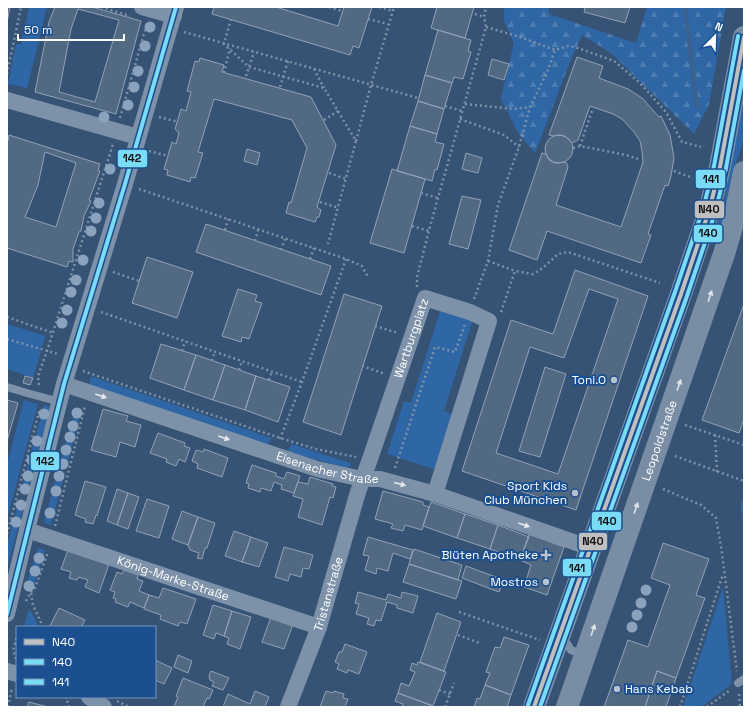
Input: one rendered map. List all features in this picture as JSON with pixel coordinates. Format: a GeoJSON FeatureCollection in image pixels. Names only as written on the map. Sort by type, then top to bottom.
{"type":"FeatureCollection","features":[{"type":"Feature","properties":{"kind":"main road"},"geometry":{"type":"LineString","coordinates":[[534,707],[551,637],[591,548],[709,211],[720,166],[744,37]]}},
{"type":"Feature","properties":{"kind":"main road","name":"Leopoldstraße"},"geometry":{"type":"LineString","coordinates":[[567,707],[724,254],[734,220],[744,172]]}},
{"type":"Feature","properties":{"kind":"street"},"geometry":{"type":"LineString","coordinates":[[7,614],[70,362],[125,184],[173,17],[142,15]]}},
{"type":"Feature","properties":{"kind":"street"},"geometry":{"type":"LineString","coordinates":[[7,100],[137,142]]}},
{"type":"Feature","properties":{"kind":"street","name":"Wartburgplatz"},"geometry":{"type":"LineString","coordinates":[[362,479],[425,298],[470,312],[489,321]]}},
{"type":"Feature","properties":{"kind":"street"},"geometry":{"type":"LineString","coordinates":[[435,494],[489,321]]}},
{"type":"Feature","properties":{"kind":"street","name":"Eisenacher Straße"},"geometry":{"type":"LineString","coordinates":[[64,384],[316,469],[362,479],[380,479],[435,494],[591,548]]}},
{"type":"Feature","properties":{"kind":"street","name":"Tristanstraße"},"geometry":{"type":"LineString","coordinates":[[288,707],[319,627],[362,479]]}},
{"type":"Feature","properties":{"kind":"street","name":"König-Marke-Straße"},"geometry":{"type":"LineString","coordinates":[[27,530],[319,627]]}},
{"type":"Feature","properties":{"kind":"street"},"geometry":{"type":"LineString","coordinates":[[90,698],[104,707]]}},
{"type":"Feature","properties":{"kind":"lane"},"geometry":{"type":"LineString","coordinates":[[7,387],[60,402]]}},
{"type":"Feature","properties":{"kind":"lane"},"geometry":{"type":"LineString","coordinates":[[551,637],[571,650],[585,655]]}},
{"type":"Feature","properties":{"kind":"path"},"geometry":{"type":"LineString","coordinates":[[7,74],[21,7]]}},
{"type":"Feature","properties":{"kind":"path"},"geometry":{"type":"LineString","coordinates":[[100,7],[142,15],[120,119]]}},
{"type":"Feature","properties":{"kind":"path"},"geometry":{"type":"LineString","coordinates":[[329,7],[342,11]]}},
{"type":"Feature","properties":{"kind":"path"},"geometry":{"type":"LineString","coordinates":[[379,7],[393,11]]}},
{"type":"Feature","properties":{"kind":"path"},"geometry":{"type":"LineString","coordinates":[[328,244],[371,85],[394,7]]}},
{"type":"Feature","properties":{"kind":"path"},"geometry":{"type":"LineString","coordinates":[[417,291],[417,277],[429,231],[486,27],[484,17],[486,7]]}},
{"type":"Feature","properties":{"kind":"path"},"geometry":{"type":"LineString","coordinates":[[475,14],[484,17]]}},
{"type":"Feature","properties":{"kind":"path"},"geometry":{"type":"LineString","coordinates":[[173,17],[230,47],[288,61],[418,98]]}},
{"type":"Feature","properties":{"kind":"path"},"geometry":{"type":"LineString","coordinates":[[224,44],[231,19]]}},
{"type":"Feature","properties":{"kind":"path"},"geometry":{"type":"LineString","coordinates":[[368,19],[388,24]]}},
{"type":"Feature","properties":{"kind":"path"},"geometry":{"type":"LineString","coordinates":[[486,27],[520,37],[555,50],[568,46],[614,61],[640,83],[666,112],[682,142],[700,147]]}},
{"type":"Feature","properties":{"kind":"path"},"geometry":{"type":"LineString","coordinates":[[230,47],[249,67],[324,88]]}},
{"type":"Feature","properties":{"kind":"path"},"geometry":{"type":"LineString","coordinates":[[224,73],[230,47]]}},
{"type":"Feature","properties":{"kind":"path"},"geometry":{"type":"LineString","coordinates":[[391,482],[435,347],[455,352],[488,261],[498,205],[519,147],[530,107],[548,70],[555,50]]}},
{"type":"Feature","properties":{"kind":"path"},"geometry":{"type":"LineString","coordinates":[[246,76],[254,52]]}},
{"type":"Feature","properties":{"kind":"path"},"geometry":{"type":"LineString","coordinates":[[280,87],[288,61]]}},
{"type":"Feature","properties":{"kind":"path"},"geometry":{"type":"LineString","coordinates":[[313,69],[356,141]]}},
{"type":"Feature","properties":{"kind":"path"},"geometry":{"type":"LineString","coordinates":[[465,104],[514,109],[530,107]]}},
{"type":"Feature","properties":{"kind":"path"},"geometry":{"type":"LineString","coordinates":[[445,106],[462,111]]}},
{"type":"Feature","properties":{"kind":"path"},"geometry":{"type":"LineString","coordinates":[[324,120],[338,111]]}},
{"type":"Feature","properties":{"kind":"path"},"geometry":{"type":"LineString","coordinates":[[580,146],[592,111]]}},
{"type":"Feature","properties":{"kind":"path"},"geometry":{"type":"LineString","coordinates":[[146,112],[178,122]]}},
{"type":"Feature","properties":{"kind":"path"},"geometry":{"type":"LineString","coordinates":[[460,119],[504,135],[519,147]]}},
{"type":"Feature","properties":{"kind":"path"},"geometry":{"type":"LineString","coordinates":[[7,534],[40,406],[38,376],[53,333],[112,144],[137,142],[168,156]]}},
{"type":"Feature","properties":{"kind":"path"},"geometry":{"type":"LineString","coordinates":[[573,148],[580,146],[626,155],[638,159]]}},
{"type":"Feature","properties":{"kind":"path"},"geometry":{"type":"LineString","coordinates":[[674,171],[693,178]]}},
{"type":"Feature","properties":{"kind":"path"},"geometry":{"type":"LineString","coordinates":[[329,173],[346,179]]}},
{"type":"Feature","properties":{"kind":"path"},"geometry":{"type":"LineString","coordinates":[[125,184],[346,259],[362,266],[368,277]]}},
{"type":"Feature","properties":{"kind":"path"},"geometry":{"type":"LineString","coordinates":[[421,193],[438,198]]}},
{"type":"Feature","properties":{"kind":"path"},"geometry":{"type":"LineString","coordinates":[[320,202],[338,208]]}},
{"type":"Feature","properties":{"kind":"path"},"geometry":{"type":"LineString","coordinates":[[224,230],[228,219]]}},
{"type":"Feature","properties":{"kind":"path"},"geometry":{"type":"LineString","coordinates":[[412,226],[429,231]]}},
{"type":"Feature","properties":{"kind":"path"},"geometry":{"type":"LineString","coordinates":[[255,240],[258,230]]}},
{"type":"Feature","properties":{"kind":"path"},"geometry":{"type":"LineString","coordinates":[[281,250],[285,238]]}},
{"type":"Feature","properties":{"kind":"path"},"geometry":{"type":"LineString","coordinates":[[310,260],[314,248]]}},
{"type":"Feature","properties":{"kind":"path"},"geometry":{"type":"LineString","coordinates":[[488,261],[515,271],[533,274],[543,268],[558,254],[568,252],[660,283]]}},
{"type":"Feature","properties":{"kind":"path"},"geometry":{"type":"LineString","coordinates":[[274,455],[346,259]]}},
{"type":"Feature","properties":{"kind":"path"},"geometry":{"type":"LineString","coordinates":[[100,267],[139,281]]}},
{"type":"Feature","properties":{"kind":"path"},"geometry":{"type":"LineString","coordinates":[[489,321],[501,312],[515,271]]}},
{"type":"Feature","properties":{"kind":"path"},"geometry":{"type":"LineString","coordinates":[[87,307],[302,382]]}},
{"type":"Feature","properties":{"kind":"path"},"geometry":{"type":"LineString","coordinates":[[7,317],[53,333]]}},
{"type":"Feature","properties":{"kind":"path"},"geometry":{"type":"LineString","coordinates":[[375,326],[411,338]]}},
{"type":"Feature","properties":{"kind":"path"},"geometry":{"type":"LineString","coordinates":[[7,339],[47,351],[90,373],[280,438],[316,449],[370,459]]}},
{"type":"Feature","properties":{"kind":"path"},"geometry":{"type":"LineString","coordinates":[[182,350],[185,341]]}},
{"type":"Feature","properties":{"kind":"path"},"geometry":{"type":"LineString","coordinates":[[212,361],[214,351]]}},
{"type":"Feature","properties":{"kind":"path"},"geometry":{"type":"LineString","coordinates":[[240,370],[242,361]]}},
{"type":"Feature","properties":{"kind":"path"},"geometry":{"type":"LineString","coordinates":[[362,366],[398,379]]}},
{"type":"Feature","properties":{"kind":"path"},"geometry":{"type":"LineString","coordinates":[[269,380],[272,371]]}},
{"type":"Feature","properties":{"kind":"path"},"geometry":{"type":"LineString","coordinates":[[43,626],[33,605],[31,592],[35,588],[52,538],[85,411],[86,391],[90,373]]}},
{"type":"Feature","properties":{"kind":"path"},"geometry":{"type":"LineString","coordinates":[[685,425],[744,445]]}},
{"type":"Feature","properties":{"kind":"path"},"geometry":{"type":"LineString","coordinates":[[715,435],[717,472]]}},
{"type":"Feature","properties":{"kind":"path"},"geometry":{"type":"LineString","coordinates":[[674,456],[744,481]]}},
{"type":"Feature","properties":{"kind":"path"},"geometry":{"type":"LineString","coordinates":[[663,488],[701,505],[716,518],[741,681],[740,707]]}},
{"type":"Feature","properties":{"kind":"path"},"geometry":{"type":"LineString","coordinates":[[680,707],[724,572]]}},
{"type":"Feature","properties":{"kind":"path"},"geometry":{"type":"LineString","coordinates":[[459,612],[551,637]]}},
{"type":"Feature","properties":{"kind":"path"},"geometry":{"type":"LineString","coordinates":[[458,635],[480,643]]}},
{"type":"Feature","properties":{"kind":"path"},"geometry":{"type":"LineString","coordinates":[[16,640],[13,650],[14,657],[16,659]]}},
{"type":"Feature","properties":{"kind":"path"},"geometry":{"type":"LineString","coordinates":[[8,707],[12,676]]}},
{"type":"Feature","properties":{"kind":"path"},"geometry":{"type":"LineString","coordinates":[[707,707],[741,681]]}},
{"type":"Feature","properties":{"kind":"path"},"geometry":{"type":"LineString","coordinates":[[445,707],[454,683]]}},
{"type":"Feature","properties":{"kind":"path"},"geometry":{"type":"LineString","coordinates":[[439,690],[450,694]]}},
{"type":"Feature","properties":{"kind":"path"},"geometry":{"type":"LineString","coordinates":[[67,698],[68,706],[70,707]]}},
{"type":"Feature","properties":{"kind":"green space"},"geometry":{"type":"Polygon","coordinates":[[[29,7],[47,7],[27,88],[8,84],[16,44],[21,44],[29,7]]]}},
{"type":"Feature","properties":{"kind":"green space"},"geometry":{"type":"Polygon","coordinates":[[[504,7],[549,7],[549,14],[636,43],[647,7],[726,7],[709,104],[694,134],[611,53],[582,35],[573,54],[535,153],[518,133],[501,99],[514,43],[504,21],[504,7]]]}},
{"type":"Feature","properties":{"kind":"green space"},"geometry":{"type":"Polygon","coordinates":[[[744,91],[744,139],[736,163],[721,237],[714,234],[724,201],[744,91]]]}},
{"type":"Feature","properties":{"kind":"green space"},"geometry":{"type":"Polygon","coordinates":[[[441,308],[473,319],[444,411],[455,415],[437,470],[387,454],[404,401],[411,403],[441,308]]]}},
{"type":"Feature","properties":{"kind":"green space"},"geometry":{"type":"Polygon","coordinates":[[[7,324],[46,336],[40,351],[41,352],[33,378],[7,369],[7,324]]]}},
{"type":"Feature","properties":{"kind":"green space"},"geometry":{"type":"Polygon","coordinates":[[[91,376],[271,438],[268,446],[92,386],[89,383],[91,376]]]}},
{"type":"Feature","properties":{"kind":"green space"},"geometry":{"type":"Polygon","coordinates":[[[24,400],[38,404],[7,519],[7,464],[24,400]]]}},
{"type":"Feature","properties":{"kind":"green space"},"geometry":{"type":"Polygon","coordinates":[[[44,405],[50,407],[27,492],[21,490],[44,405]]]}},
{"type":"Feature","properties":{"kind":"green space"},"geometry":{"type":"Polygon","coordinates":[[[75,409],[81,411],[66,469],[59,467],[75,409]]]}},
{"type":"Feature","properties":{"kind":"green space"},"geometry":{"type":"Polygon","coordinates":[[[291,444],[351,463],[350,466],[347,468],[288,452],[291,444]]]}},
{"type":"Feature","properties":{"kind":"green space"},"geometry":{"type":"Polygon","coordinates":[[[58,470],[65,472],[51,525],[44,523],[58,470]]]}},
{"type":"Feature","properties":{"kind":"green space"},"geometry":{"type":"Polygon","coordinates":[[[19,501],[25,502],[7,569],[7,545],[19,501]]]}},
{"type":"Feature","properties":{"kind":"green space"},"geometry":{"type":"Polygon","coordinates":[[[38,548],[45,550],[33,588],[26,586],[38,548]]]}},
{"type":"Feature","properties":{"kind":"green space"},"geometry":{"type":"Polygon","coordinates":[[[723,587],[732,684],[701,707],[683,707],[723,587]]]}},
{"type":"Feature","properties":{"kind":"green space"},"geometry":{"type":"Polygon","coordinates":[[[28,611],[31,611],[38,626],[24,626],[28,611]]]}},
{"type":"Feature","properties":{"kind":"building"},"geometry":{"type":"Polygon","coordinates":[[[7,7],[10,7],[7,23],[7,7]]]}},
{"type":"Feature","properties":{"kind":"building"},"geometry":{"type":"Polygon","coordinates":[[[55,7],[92,7],[141,21],[116,114],[35,92],[49,22],[55,7]],[[78,9],[71,29],[59,92],[95,102],[119,20],[78,9]]]}},
{"type":"Feature","properties":{"kind":"building"},"geometry":{"type":"Polygon","coordinates":[[[214,7],[276,7],[338,26],[344,7],[372,7],[359,48],[353,46],[350,55],[212,14],[214,7]]]}},
{"type":"Feature","properties":{"kind":"building"},"geometry":{"type":"Polygon","coordinates":[[[437,7],[474,7],[465,38],[431,28],[437,7]]]}},
{"type":"Feature","properties":{"kind":"building"},"geometry":{"type":"Polygon","coordinates":[[[585,7],[630,7],[625,23],[584,12],[585,7]]]}},
{"type":"Feature","properties":{"kind":"building"},"geometry":{"type":"Polygon","coordinates":[[[438,30],[471,40],[468,51],[471,52],[463,79],[454,77],[452,83],[425,75],[438,30]]]}},
{"type":"Feature","properties":{"kind":"building"},"geometry":{"type":"Polygon","coordinates":[[[577,57],[603,66],[599,78],[628,89],[642,98],[659,117],[661,116],[670,135],[674,158],[671,176],[668,186],[665,185],[648,234],[651,235],[641,263],[547,231],[537,260],[509,250],[542,153],[546,154],[549,160],[555,163],[566,162],[568,167],[556,205],[621,227],[643,162],[640,141],[634,132],[622,119],[613,114],[590,106],[578,140],[572,143],[566,137],[560,135],[549,135],[577,57]]]}},
{"type":"Feature","properties":{"kind":"building"},"geometry":{"type":"Polygon","coordinates":[[[200,58],[224,65],[222,72],[311,97],[336,145],[317,207],[321,210],[319,217],[317,217],[315,222],[286,213],[289,202],[291,203],[307,148],[292,120],[214,99],[198,152],[203,153],[195,178],[191,177],[190,182],[167,175],[168,170],[164,169],[172,142],[176,144],[179,133],[175,129],[181,109],[186,111],[191,92],[187,91],[195,61],[199,62],[200,58]]]}},
{"type":"Feature","properties":{"kind":"building"},"geometry":{"type":"Polygon","coordinates":[[[492,59],[509,64],[504,80],[488,75],[492,59]]]}},
{"type":"Feature","properties":{"kind":"building"},"geometry":{"type":"Polygon","coordinates":[[[425,75],[452,83],[444,109],[418,101],[425,75]]]}},
{"type":"Feature","properties":{"kind":"building"},"geometry":{"type":"Polygon","coordinates":[[[418,101],[444,109],[437,134],[410,126],[418,101]]]}},
{"type":"Feature","properties":{"kind":"building"},"geometry":{"type":"Polygon","coordinates":[[[410,126],[437,134],[435,142],[444,144],[437,170],[435,169],[432,181],[397,171],[410,126]]]}},
{"type":"Feature","properties":{"kind":"building"},"geometry":{"type":"Polygon","coordinates":[[[9,135],[100,164],[98,170],[100,171],[89,200],[91,201],[84,216],[81,231],[79,232],[73,249],[73,262],[69,261],[67,267],[7,248],[7,145],[9,135]],[[45,152],[38,185],[25,217],[56,227],[76,163],[45,152]]]}},
{"type":"Feature","properties":{"kind":"building"},"geometry":{"type":"Polygon","coordinates":[[[559,135],[569,139],[573,149],[569,159],[559,163],[549,159],[545,149],[549,139],[559,135]]]}},
{"type":"Feature","properties":{"kind":"building"},"geometry":{"type":"Polygon","coordinates":[[[247,149],[260,153],[257,165],[244,161],[247,149]]]}},
{"type":"Feature","properties":{"kind":"building"},"geometry":{"type":"Polygon","coordinates":[[[466,153],[482,158],[478,173],[462,169],[466,153]]]}},
{"type":"Feature","properties":{"kind":"building"},"geometry":{"type":"Polygon","coordinates":[[[392,169],[425,179],[404,253],[370,243],[392,169]]]}},
{"type":"Feature","properties":{"kind":"building"},"geometry":{"type":"Polygon","coordinates":[[[462,196],[481,200],[468,249],[449,244],[462,196]]]}},
{"type":"Feature","properties":{"kind":"building"},"geometry":{"type":"Polygon","coordinates":[[[206,224],[331,266],[321,295],[196,252],[206,224]]]}},
{"type":"Feature","properties":{"kind":"building"},"geometry":{"type":"Polygon","coordinates":[[[147,257],[193,272],[177,318],[132,303],[147,257]]]}},
{"type":"Feature","properties":{"kind":"building"},"geometry":{"type":"Polygon","coordinates":[[[575,270],[648,296],[576,510],[462,471],[511,320],[553,334],[575,270]],[[589,289],[564,358],[530,347],[496,453],[558,474],[618,299],[589,289]]]}},
{"type":"Feature","properties":{"kind":"building"},"geometry":{"type":"Polygon","coordinates":[[[238,289],[257,295],[255,301],[262,303],[249,339],[242,337],[241,342],[222,336],[238,289]]]}},
{"type":"Feature","properties":{"kind":"building"},"geometry":{"type":"Polygon","coordinates":[[[344,294],[382,306],[341,435],[303,422],[344,294]]]}},
{"type":"Feature","properties":{"kind":"building"},"geometry":{"type":"Polygon","coordinates":[[[744,304],[744,419],[739,433],[702,420],[744,304]]]}},
{"type":"Feature","properties":{"kind":"building"},"geometry":{"type":"Polygon","coordinates":[[[161,344],[196,355],[184,390],[150,378],[161,344]]]}},
{"type":"Feature","properties":{"kind":"building"},"geometry":{"type":"Polygon","coordinates":[[[196,355],[225,365],[213,400],[184,390],[196,355]]]}},
{"type":"Feature","properties":{"kind":"building"},"geometry":{"type":"Polygon","coordinates":[[[225,365],[256,376],[245,410],[213,400],[225,365]]]}},
{"type":"Feature","properties":{"kind":"building"},"geometry":{"type":"Polygon","coordinates":[[[545,367],[566,374],[540,457],[519,451],[545,367]]]}},
{"type":"Feature","properties":{"kind":"building"},"geometry":{"type":"Polygon","coordinates":[[[25,376],[33,378],[30,385],[23,383],[25,376]]]}},
{"type":"Feature","properties":{"kind":"building"},"geometry":{"type":"Polygon","coordinates":[[[256,376],[290,387],[278,422],[245,410],[256,376]]]}},
{"type":"Feature","properties":{"kind":"building"},"geometry":{"type":"Polygon","coordinates":[[[7,400],[18,403],[7,441],[7,400]]]}},
{"type":"Feature","properties":{"kind":"building"},"geometry":{"type":"Polygon","coordinates":[[[103,409],[128,416],[126,421],[141,425],[135,447],[120,442],[116,457],[91,450],[103,409]]]}},
{"type":"Feature","properties":{"kind":"building"},"geometry":{"type":"Polygon","coordinates":[[[158,433],[185,443],[184,446],[190,448],[185,462],[179,459],[176,466],[166,462],[167,459],[150,453],[158,433]]]}},
{"type":"Feature","properties":{"kind":"building"},"geometry":{"type":"Polygon","coordinates":[[[204,449],[228,458],[222,477],[197,468],[198,464],[192,461],[196,450],[203,452],[204,449]]]}},
{"type":"Feature","properties":{"kind":"building"},"geometry":{"type":"Polygon","coordinates":[[[252,465],[276,473],[276,476],[284,479],[287,472],[300,476],[294,493],[281,489],[282,485],[274,482],[271,491],[261,488],[260,492],[248,488],[249,484],[246,483],[252,465]]]}},
{"type":"Feature","properties":{"kind":"building"},"geometry":{"type":"Polygon","coordinates":[[[310,477],[333,484],[332,486],[336,487],[333,498],[330,497],[322,525],[298,517],[303,499],[293,496],[298,482],[308,484],[310,477]]]}},
{"type":"Feature","properties":{"kind":"building"},"geometry":{"type":"Polygon","coordinates":[[[85,481],[106,487],[93,524],[85,522],[86,519],[75,515],[85,481]]]}},
{"type":"Feature","properties":{"kind":"building"},"geometry":{"type":"Polygon","coordinates":[[[117,489],[128,493],[117,525],[107,521],[117,489]]]}},
{"type":"Feature","properties":{"kind":"building"},"geometry":{"type":"Polygon","coordinates":[[[383,491],[423,502],[423,505],[429,507],[422,530],[405,525],[403,531],[391,528],[393,524],[375,519],[383,491]]]}},
{"type":"Feature","properties":{"kind":"building"},"geometry":{"type":"Polygon","coordinates":[[[128,493],[139,497],[128,529],[117,525],[128,493]]]}},
{"type":"Feature","properties":{"kind":"building"},"geometry":{"type":"Polygon","coordinates":[[[147,499],[169,506],[159,538],[136,531],[147,499]]]}},
{"type":"Feature","properties":{"kind":"building"},"geometry":{"type":"Polygon","coordinates":[[[431,502],[465,514],[457,538],[423,526],[431,502]]]}},
{"type":"Feature","properties":{"kind":"building"},"geometry":{"type":"Polygon","coordinates":[[[182,511],[198,517],[188,545],[172,539],[182,511]]]}},
{"type":"Feature","properties":{"kind":"building"},"geometry":{"type":"Polygon","coordinates":[[[465,514],[498,525],[490,549],[457,538],[465,514]]]}},
{"type":"Feature","properties":{"kind":"building"},"geometry":{"type":"Polygon","coordinates":[[[198,517],[215,523],[202,559],[197,558],[199,553],[190,550],[188,545],[198,517]]]}},
{"type":"Feature","properties":{"kind":"building"},"geometry":{"type":"Polygon","coordinates":[[[498,525],[529,537],[520,560],[490,549],[498,525]]]}},
{"type":"Feature","properties":{"kind":"building"},"geometry":{"type":"Polygon","coordinates":[[[234,531],[251,537],[242,562],[225,556],[234,531]]]}},
{"type":"Feature","properties":{"kind":"building"},"geometry":{"type":"Polygon","coordinates":[[[529,534],[564,547],[547,595],[524,587],[531,565],[520,560],[529,534]]]}},
{"type":"Feature","properties":{"kind":"building"},"geometry":{"type":"Polygon","coordinates":[[[251,537],[268,543],[259,567],[242,562],[251,537]]]}},
{"type":"Feature","properties":{"kind":"building"},"geometry":{"type":"Polygon","coordinates":[[[368,537],[413,550],[410,559],[393,553],[388,571],[377,568],[376,574],[365,570],[369,556],[363,555],[368,537]]]}},
{"type":"Feature","properties":{"kind":"building"},"geometry":{"type":"Polygon","coordinates":[[[663,543],[709,559],[696,595],[705,598],[676,678],[657,671],[645,707],[604,707],[628,640],[648,647],[670,585],[651,578],[663,543]]]}},
{"type":"Feature","properties":{"kind":"building"},"geometry":{"type":"Polygon","coordinates":[[[284,547],[313,555],[309,569],[303,568],[301,577],[290,574],[288,581],[275,577],[284,547]]]}},
{"type":"Feature","properties":{"kind":"building"},"geometry":{"type":"Polygon","coordinates":[[[414,549],[462,565],[458,580],[409,564],[414,549]]]}},
{"type":"Feature","properties":{"kind":"building"},"geometry":{"type":"Polygon","coordinates":[[[68,550],[109,564],[99,593],[85,587],[88,580],[79,577],[77,580],[69,578],[71,572],[61,569],[68,550]]]}},
{"type":"Feature","properties":{"kind":"building"},"geometry":{"type":"Polygon","coordinates":[[[409,564],[462,581],[456,599],[403,582],[409,564]]]}},
{"type":"Feature","properties":{"kind":"building"},"geometry":{"type":"Polygon","coordinates":[[[466,566],[504,580],[499,592],[462,578],[466,566]]]}},
{"type":"Feature","properties":{"kind":"building"},"geometry":{"type":"Polygon","coordinates":[[[124,570],[138,575],[137,579],[143,581],[139,591],[149,595],[144,608],[130,602],[128,607],[115,602],[116,599],[113,598],[115,592],[110,590],[117,572],[122,574],[124,570]]]}},
{"type":"Feature","properties":{"kind":"building"},"geometry":{"type":"Polygon","coordinates":[[[163,588],[196,599],[187,624],[180,622],[178,626],[160,619],[161,615],[144,609],[149,595],[159,598],[163,588]]]}},
{"type":"Feature","properties":{"kind":"building"},"geometry":{"type":"Polygon","coordinates":[[[358,592],[386,600],[388,594],[401,598],[402,592],[418,596],[413,613],[397,608],[397,605],[387,602],[381,621],[376,620],[374,626],[367,624],[369,618],[356,614],[359,604],[355,603],[358,592]]]}},
{"type":"Feature","properties":{"kind":"building"},"geometry":{"type":"Polygon","coordinates":[[[213,605],[232,611],[224,636],[216,633],[214,639],[203,635],[213,605]]]}},
{"type":"Feature","properties":{"kind":"building"},"geometry":{"type":"Polygon","coordinates":[[[59,608],[85,620],[82,626],[50,626],[59,608]]]}},
{"type":"Feature","properties":{"kind":"building"},"geometry":{"type":"Polygon","coordinates":[[[232,611],[251,617],[240,649],[227,644],[229,638],[224,636],[232,611]]]}},
{"type":"Feature","properties":{"kind":"building"},"geometry":{"type":"Polygon","coordinates":[[[437,613],[461,622],[444,671],[420,662],[437,613]]]}},
{"type":"Feature","properties":{"kind":"building"},"geometry":{"type":"Polygon","coordinates":[[[271,617],[293,624],[284,649],[262,642],[271,617]]]}},
{"type":"Feature","properties":{"kind":"building"},"geometry":{"type":"Polygon","coordinates":[[[504,637],[529,645],[511,695],[485,685],[490,673],[486,672],[495,647],[500,648],[504,637]]]}},
{"type":"Feature","properties":{"kind":"building"},"geometry":{"type":"Polygon","coordinates":[[[345,644],[367,652],[359,674],[348,670],[347,673],[337,669],[339,664],[335,662],[339,652],[342,652],[345,644]]]}},
{"type":"Feature","properties":{"kind":"building"},"geometry":{"type":"Polygon","coordinates":[[[178,655],[192,661],[188,673],[174,667],[178,655]]]}},
{"type":"Feature","properties":{"kind":"building"},"geometry":{"type":"Polygon","coordinates":[[[156,660],[172,668],[164,684],[156,680],[156,660]]]}},
{"type":"Feature","properties":{"kind":"building"},"geometry":{"type":"Polygon","coordinates":[[[418,662],[446,672],[433,706],[398,693],[401,683],[409,686],[415,672],[410,670],[412,663],[417,665],[418,662]]]}},
{"type":"Feature","properties":{"kind":"building"},"geometry":{"type":"Polygon","coordinates":[[[211,671],[229,678],[223,690],[212,686],[214,682],[210,680],[209,676],[211,671]]]}},
{"type":"Feature","properties":{"kind":"building"},"geometry":{"type":"Polygon","coordinates":[[[657,671],[676,678],[666,707],[645,707],[657,671]]]}},
{"type":"Feature","properties":{"kind":"building"},"geometry":{"type":"Polygon","coordinates":[[[183,678],[213,690],[203,707],[174,707],[178,697],[176,696],[183,678]]]}},
{"type":"Feature","properties":{"kind":"building"},"geometry":{"type":"Polygon","coordinates":[[[485,685],[511,695],[507,707],[474,707],[477,698],[480,699],[485,685]]]}},
{"type":"Feature","properties":{"kind":"building"},"geometry":{"type":"Polygon","coordinates":[[[255,691],[269,697],[265,707],[223,707],[228,694],[250,704],[255,691]]]}},
{"type":"Feature","properties":{"kind":"building"},"geometry":{"type":"Polygon","coordinates":[[[326,691],[333,693],[334,691],[344,694],[343,698],[348,699],[345,707],[320,707],[326,691]]]}},
{"type":"Feature","properties":{"kind":"building"},"geometry":{"type":"Polygon","coordinates":[[[398,693],[433,707],[402,707],[403,704],[395,701],[398,693]]]}},
{"type":"Feature","properties":{"kind":"building"},"geometry":{"type":"Polygon","coordinates":[[[29,702],[48,707],[27,707],[29,702]]]}},
{"type":"Feature","properties":{"kind":"waterway"},"geometry":{"type":"LineString","coordinates":[[685,7],[697,107]]}},
{"type":"Feature","properties":{"kind":"waterway"},"geometry":{"type":"LineString","coordinates":[[742,503],[744,519]]}},
{"type":"Feature","properties":{"kind":"transit line","name":"142"},"geometry":{"type":"LineString","coordinates":[[7,614],[64,384],[125,184],[176,7]]}},
{"type":"Feature","properties":{"kind":"transit line","name":"141"},"geometry":{"type":"LineString","coordinates":[[528,705],[675,292],[703,209],[714,166],[738,36]]}},
{"type":"Feature","properties":{"kind":"transit line","name":"N40"},"geometry":{"type":"LineString","coordinates":[[534,707],[681,294],[709,211],[720,167],[744,37]]}},
{"type":"Feature","properties":{"kind":"transit line","name":"140"},"geometry":{"type":"LineString","coordinates":[[540,707],[687,296],[715,213],[726,168],[744,70]]}},
{"type":"Feature","properties":{"kind":"place","name":"Toni.O"},"geometry":{"type":"Point","coordinates":[614,380]}},
{"type":"Feature","properties":{"kind":"place","name":"Sport Kids Club München"},"geometry":{"type":"Point","coordinates":[575,493]}},
{"type":"Feature","properties":{"kind":"place","name":"Blüten Apotheke"},"geometry":{"type":"Point","coordinates":[546,555]}},
{"type":"Feature","properties":{"kind":"place","name":"Mostros"},"geometry":{"type":"Point","coordinates":[546,582]}},
{"type":"Feature","properties":{"kind":"place","name":"Hans Kebab"},"geometry":{"type":"Point","coordinates":[617,689]}}]}
